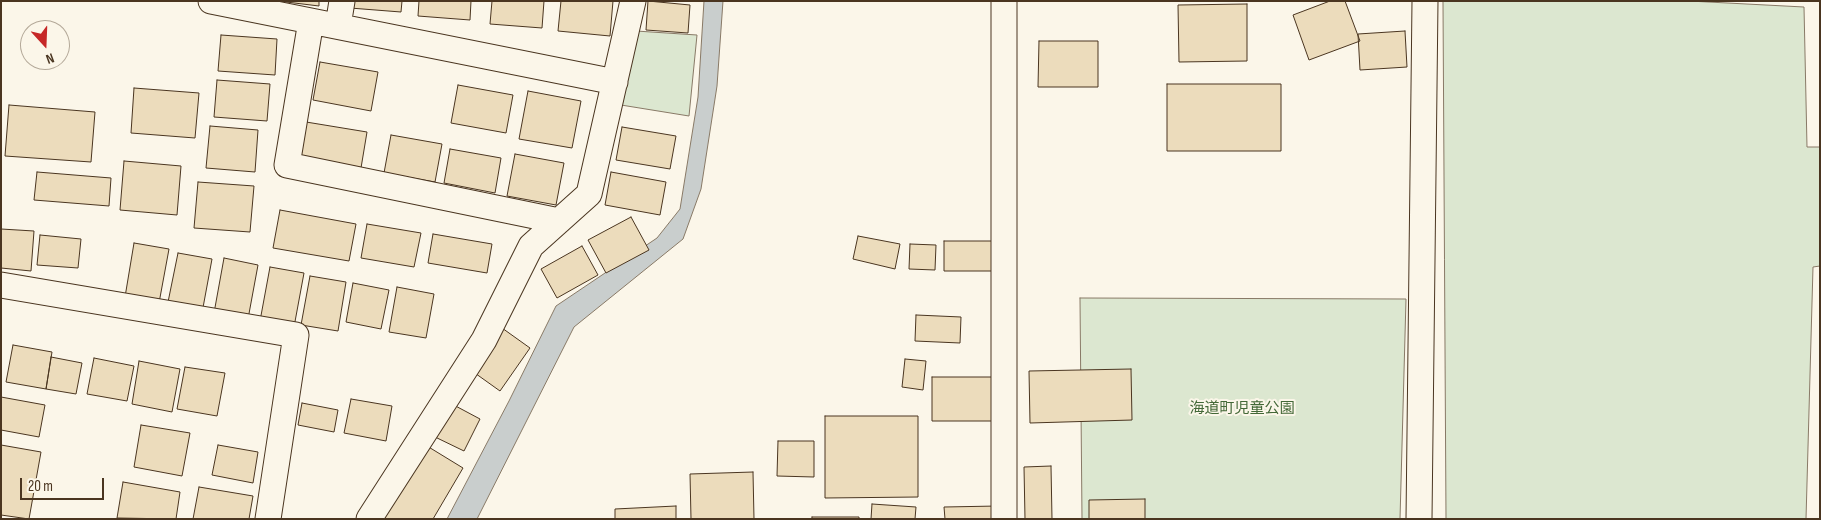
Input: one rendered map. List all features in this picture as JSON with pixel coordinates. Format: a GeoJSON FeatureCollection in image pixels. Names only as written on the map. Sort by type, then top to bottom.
{"type":"FeatureCollection","features":[{"type":"Feature","properties":{"kind":"street"},"geometry":{"type":"LineString","coordinates":[[211,1],[615,82]]}},
{"type":"Feature","properties":{"kind":"street"},"geometry":{"type":"LineString","coordinates":[[338,26],[342,1]]}},
{"type":"Feature","properties":{"kind":"street"},"geometry":{"type":"LineString","coordinates":[[369,519],[484,340],[531,246],[589,194],[634,1]]}},
{"type":"Feature","properties":{"kind":"street"},"geometry":{"type":"LineString","coordinates":[[1004,1],[1004,519]]}},
{"type":"Feature","properties":{"kind":"street"},"geometry":{"type":"LineString","coordinates":[[1419,519],[1425,1]]}},
{"type":"Feature","properties":{"kind":"street"},"geometry":{"type":"LineString","coordinates":[[311,21],[287,165],[559,221]]}},
{"type":"Feature","properties":{"kind":"street"},"geometry":{"type":"LineString","coordinates":[[1,285],[296,335],[268,519]]}},
{"type":"Feature","properties":{"kind":"green space"},"geometry":{"type":"Polygon","coordinates":[[[1443,1],[1689,1],[1804,7],[1807,147],[1820,147],[1820,266],[1813,267],[1806,519],[1446,519],[1443,1]]]}},
{"type":"Feature","properties":{"kind":"green space"},"geometry":{"type":"Polygon","coordinates":[[[636,31],[697,35],[689,116],[621,105],[636,31]]]}},
{"type":"Feature","properties":{"kind":"green space","name":"海道町児童公園"},"geometry":{"type":"Polygon","coordinates":[[[1080,298],[1406,299],[1400,519],[1082,519],[1080,298]]]}},
{"type":"Feature","properties":{"kind":"shaded area"},"geometry":{"type":"Polygon","coordinates":[[[704,1],[723,1],[717,86],[701,189],[683,239],[574,327],[477,519],[447,519],[556,306],[657,238],[680,209],[698,97],[704,1]]]}},
{"type":"Feature","properties":{"kind":"building"},"geometry":{"type":"Polygon","coordinates":[[[278,1],[319,1],[319,6],[278,1]]]}},
{"type":"Feature","properties":{"kind":"building"},"geometry":{"type":"Polygon","coordinates":[[[350,1],[402,1],[401,12],[350,8],[350,1]]]}},
{"type":"Feature","properties":{"kind":"building"},"geometry":{"type":"Polygon","coordinates":[[[419,1],[471,1],[470,20],[418,16],[419,1]]]}},
{"type":"Feature","properties":{"kind":"building"},"geometry":{"type":"Polygon","coordinates":[[[492,1],[544,1],[542,28],[490,24],[492,1]]]}},
{"type":"Feature","properties":{"kind":"building"},"geometry":{"type":"Polygon","coordinates":[[[561,1],[613,1],[610,36],[558,31],[561,1]]]}},
{"type":"Feature","properties":{"kind":"building"},"geometry":{"type":"Polygon","coordinates":[[[648,1],[690,5],[688,33],[646,30],[648,1]]]}},
{"type":"Feature","properties":{"kind":"building"},"geometry":{"type":"Polygon","coordinates":[[[1330,1],[1345,1],[1360,41],[1309,60],[1293,15],[1330,1]]]}},
{"type":"Feature","properties":{"kind":"building"},"geometry":{"type":"Polygon","coordinates":[[[1247,4],[1247,61],[1179,62],[1178,5],[1247,4]]]}},
{"type":"Feature","properties":{"kind":"building"},"geometry":{"type":"Polygon","coordinates":[[[1405,31],[1407,67],[1360,70],[1358,34],[1405,31]]]}},
{"type":"Feature","properties":{"kind":"building"},"geometry":{"type":"Polygon","coordinates":[[[221,35],[277,39],[275,75],[218,71],[221,35]]]}},
{"type":"Feature","properties":{"kind":"building"},"geometry":{"type":"Polygon","coordinates":[[[1039,41],[1098,41],[1098,87],[1038,87],[1039,41]]]}},
{"type":"Feature","properties":{"kind":"building"},"geometry":{"type":"Polygon","coordinates":[[[320,62],[378,72],[371,111],[313,100],[320,62]]]}},
{"type":"Feature","properties":{"kind":"building"},"geometry":{"type":"Polygon","coordinates":[[[217,80],[270,84],[267,121],[214,117],[217,80]]]}},
{"type":"Feature","properties":{"kind":"building"},"geometry":{"type":"Polygon","coordinates":[[[1167,84],[1281,84],[1281,151],[1167,151],[1167,84]]]}},
{"type":"Feature","properties":{"kind":"building"},"geometry":{"type":"Polygon","coordinates":[[[458,85],[513,95],[506,133],[451,123],[458,85]]]}},
{"type":"Feature","properties":{"kind":"building"},"geometry":{"type":"Polygon","coordinates":[[[134,88],[199,93],[195,138],[131,133],[134,88]]]}},
{"type":"Feature","properties":{"kind":"building"},"geometry":{"type":"Polygon","coordinates":[[[528,91],[581,101],[572,148],[519,139],[528,91]]]}},
{"type":"Feature","properties":{"kind":"building"},"geometry":{"type":"Polygon","coordinates":[[[9,105],[95,112],[91,162],[5,156],[9,105]]]}},
{"type":"Feature","properties":{"kind":"building"},"geometry":{"type":"Polygon","coordinates":[[[306,122],[367,132],[361,168],[300,157],[306,122]]]}},
{"type":"Feature","properties":{"kind":"building"},"geometry":{"type":"Polygon","coordinates":[[[210,126],[258,130],[255,172],[206,168],[210,126]]]}},
{"type":"Feature","properties":{"kind":"building"},"geometry":{"type":"Polygon","coordinates":[[[622,127],[676,136],[670,169],[616,160],[622,127]]]}},
{"type":"Feature","properties":{"kind":"building"},"geometry":{"type":"Polygon","coordinates":[[[391,135],[442,144],[435,182],[384,173],[391,135]]]}},
{"type":"Feature","properties":{"kind":"building"},"geometry":{"type":"Polygon","coordinates":[[[450,149],[501,158],[495,193],[444,183],[450,149]]]}},
{"type":"Feature","properties":{"kind":"building"},"geometry":{"type":"Polygon","coordinates":[[[515,154],[564,163],[556,205],[507,196],[515,154]]]}},
{"type":"Feature","properties":{"kind":"building"},"geometry":{"type":"Polygon","coordinates":[[[124,161],[181,166],[177,215],[120,210],[124,161]]]}},
{"type":"Feature","properties":{"kind":"building"},"geometry":{"type":"Polygon","coordinates":[[[37,172],[111,178],[109,206],[34,200],[37,172]]]}},
{"type":"Feature","properties":{"kind":"building"},"geometry":{"type":"Polygon","coordinates":[[[611,172],[666,182],[660,215],[605,205],[611,172]]]}},
{"type":"Feature","properties":{"kind":"building"},"geometry":{"type":"Polygon","coordinates":[[[198,182],[254,186],[250,232],[194,228],[198,182]]]}},
{"type":"Feature","properties":{"kind":"building"},"geometry":{"type":"Polygon","coordinates":[[[280,210],[356,224],[349,261],[273,248],[280,210]]]}},
{"type":"Feature","properties":{"kind":"building"},"geometry":{"type":"Polygon","coordinates":[[[631,217],[649,250],[606,273],[588,240],[631,217]]]}},
{"type":"Feature","properties":{"kind":"building"},"geometry":{"type":"Polygon","coordinates":[[[367,224],[421,233],[414,267],[361,258],[367,224]]]}},
{"type":"Feature","properties":{"kind":"building"},"geometry":{"type":"Polygon","coordinates":[[[1,229],[34,231],[31,271],[1,268],[1,229]]]}},
{"type":"Feature","properties":{"kind":"building"},"geometry":{"type":"Polygon","coordinates":[[[433,234],[492,244],[487,273],[428,263],[433,234]]]}},
{"type":"Feature","properties":{"kind":"building"},"geometry":{"type":"Polygon","coordinates":[[[40,235],[81,239],[78,268],[37,265],[40,235]]]}},
{"type":"Feature","properties":{"kind":"building"},"geometry":{"type":"Polygon","coordinates":[[[858,236],[900,244],[895,269],[853,259],[858,236]]]}},
{"type":"Feature","properties":{"kind":"building"},"geometry":{"type":"Polygon","coordinates":[[[944,241],[1000,241],[1000,271],[944,271],[944,241]]]}},
{"type":"Feature","properties":{"kind":"building"},"geometry":{"type":"Polygon","coordinates":[[[134,243],[169,249],[159,303],[125,297],[134,243]]]}},
{"type":"Feature","properties":{"kind":"building"},"geometry":{"type":"Polygon","coordinates":[[[910,244],[936,245],[935,270],[909,269],[910,244]]]}},
{"type":"Feature","properties":{"kind":"building"},"geometry":{"type":"Polygon","coordinates":[[[582,246],[598,275],[557,298],[541,269],[582,246]]]}},
{"type":"Feature","properties":{"kind":"building"},"geometry":{"type":"Polygon","coordinates":[[[178,253],[212,259],[202,313],[167,307],[178,253]]]}},
{"type":"Feature","properties":{"kind":"building"},"geometry":{"type":"Polygon","coordinates":[[[224,258],[258,265],[248,319],[214,313],[224,258]]]}},
{"type":"Feature","properties":{"kind":"building"},"geometry":{"type":"Polygon","coordinates":[[[270,267],[304,273],[294,327],[260,321],[270,267]]]}},
{"type":"Feature","properties":{"kind":"building"},"geometry":{"type":"Polygon","coordinates":[[[310,276],[346,282],[338,331],[301,325],[310,276]]]}},
{"type":"Feature","properties":{"kind":"building"},"geometry":{"type":"Polygon","coordinates":[[[353,283],[389,290],[381,329],[346,322],[353,283]]]}},
{"type":"Feature","properties":{"kind":"building"},"geometry":{"type":"Polygon","coordinates":[[[397,287],[434,294],[426,338],[389,332],[397,287]]]}},
{"type":"Feature","properties":{"kind":"building"},"geometry":{"type":"Polygon","coordinates":[[[916,315],[961,317],[960,343],[915,341],[916,315]]]}},
{"type":"Feature","properties":{"kind":"building"},"geometry":{"type":"Polygon","coordinates":[[[502,328],[530,348],[500,391],[472,371],[502,328]]]}},
{"type":"Feature","properties":{"kind":"building"},"geometry":{"type":"Polygon","coordinates":[[[13,345],[52,352],[46,389],[6,382],[13,345]]]}},
{"type":"Feature","properties":{"kind":"building"},"geometry":{"type":"Polygon","coordinates":[[[51,357],[82,363],[76,394],[46,389],[51,357]]]}},
{"type":"Feature","properties":{"kind":"building"},"geometry":{"type":"Polygon","coordinates":[[[94,358],[134,366],[127,401],[87,394],[94,358]]]}},
{"type":"Feature","properties":{"kind":"building"},"geometry":{"type":"Polygon","coordinates":[[[905,359],[926,361],[923,390],[902,387],[905,359]]]}},
{"type":"Feature","properties":{"kind":"building"},"geometry":{"type":"Polygon","coordinates":[[[139,361],[180,369],[172,412],[132,404],[139,361]]]}},
{"type":"Feature","properties":{"kind":"building"},"geometry":{"type":"Polygon","coordinates":[[[185,367],[225,373],[217,416],[177,409],[185,367]]]}},
{"type":"Feature","properties":{"kind":"building"},"geometry":{"type":"Polygon","coordinates":[[[1131,369],[1132,420],[1030,423],[1029,371],[1131,369]]]}},
{"type":"Feature","properties":{"kind":"building"},"geometry":{"type":"Polygon","coordinates":[[[932,377],[994,377],[993,421],[932,421],[932,377]]]}},
{"type":"Feature","properties":{"kind":"building"},"geometry":{"type":"Polygon","coordinates":[[[1,397],[45,405],[39,437],[1,430],[1,397]]]}},
{"type":"Feature","properties":{"kind":"building"},"geometry":{"type":"Polygon","coordinates":[[[351,399],[392,406],[386,441],[344,433],[351,399]]]}},
{"type":"Feature","properties":{"kind":"building"},"geometry":{"type":"Polygon","coordinates":[[[302,403],[338,410],[334,432],[298,425],[302,403]]]}},
{"type":"Feature","properties":{"kind":"building"},"geometry":{"type":"Polygon","coordinates":[[[450,403],[480,419],[464,451],[433,436],[450,403]]]}},
{"type":"Feature","properties":{"kind":"building"},"geometry":{"type":"Polygon","coordinates":[[[825,416],[918,416],[918,497],[825,498],[825,416]]]}},
{"type":"Feature","properties":{"kind":"building"},"geometry":{"type":"Polygon","coordinates":[[[141,425],[190,433],[182,476],[134,467],[141,425]]]}},
{"type":"Feature","properties":{"kind":"building"},"geometry":{"type":"Polygon","coordinates":[[[778,441],[814,441],[814,477],[777,476],[778,441]]]}},
{"type":"Feature","properties":{"kind":"building"},"geometry":{"type":"Polygon","coordinates":[[[1,445],[41,452],[29,519],[1,515],[1,445]]]}},
{"type":"Feature","properties":{"kind":"building"},"geometry":{"type":"Polygon","coordinates":[[[218,445],[258,452],[253,483],[212,475],[218,445]]]}},
{"type":"Feature","properties":{"kind":"building"},"geometry":{"type":"Polygon","coordinates":[[[427,446],[463,468],[433,519],[383,519],[427,446]]]}},
{"type":"Feature","properties":{"kind":"building"},"geometry":{"type":"Polygon","coordinates":[[[1051,466],[1052,519],[1025,519],[1024,467],[1051,466]]]}},
{"type":"Feature","properties":{"kind":"building"},"geometry":{"type":"Polygon","coordinates":[[[753,472],[754,519],[691,519],[690,474],[753,472]]]}},
{"type":"Feature","properties":{"kind":"building"},"geometry":{"type":"Polygon","coordinates":[[[123,482],[180,492],[176,519],[117,518],[123,482]]]}},
{"type":"Feature","properties":{"kind":"building"},"geometry":{"type":"Polygon","coordinates":[[[199,487],[253,496],[249,519],[193,519],[199,487]]]}},
{"type":"Feature","properties":{"kind":"building"},"geometry":{"type":"Polygon","coordinates":[[[1145,499],[1145,519],[1089,519],[1089,500],[1145,499]]]}},
{"type":"Feature","properties":{"kind":"building"},"geometry":{"type":"Polygon","coordinates":[[[872,504],[916,507],[915,519],[871,519],[872,504]]]}},
{"type":"Feature","properties":{"kind":"building"},"geometry":{"type":"Polygon","coordinates":[[[676,506],[676,519],[615,519],[615,509],[676,506]]]}},
{"type":"Feature","properties":{"kind":"building"},"geometry":{"type":"Polygon","coordinates":[[[998,506],[998,519],[945,519],[944,507],[998,506]]]}},
{"type":"Feature","properties":{"kind":"building"},"geometry":{"type":"Polygon","coordinates":[[[812,517],[859,517],[859,519],[812,519],[812,517]]]}}]}
